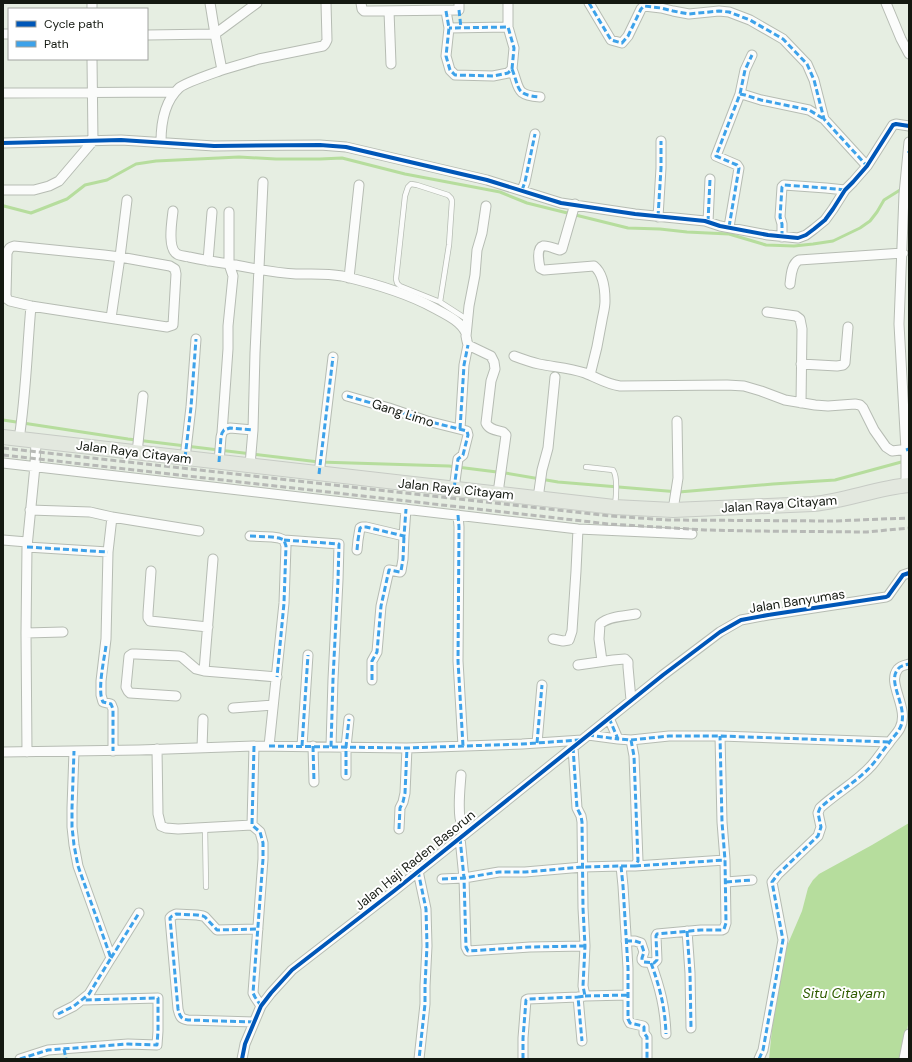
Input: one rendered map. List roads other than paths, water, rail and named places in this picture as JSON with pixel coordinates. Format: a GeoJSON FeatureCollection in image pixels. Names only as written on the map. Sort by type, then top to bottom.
{"type":"FeatureCollection","features":[{"type":"Feature","properties":{"kind":"main road","name":"Jalan Raya Citayam"},"geometry":{"type":"LineString","coordinates":[[3,437],[20,435],[36,441],[186,452],[219,459],[319,469],[454,489],[499,488],[538,494],[674,505],[830,503],[907,482]]}},
{"type":"Feature","properties":{"kind":"street"},"geometry":{"type":"LineString","coordinates":[[210,3],[222,70]]}},
{"type":"Feature","properties":{"kind":"street"},"geometry":{"type":"LineString","coordinates":[[148,35],[215,34],[257,3]]}},
{"type":"Feature","properties":{"kind":"street"},"geometry":{"type":"LineString","coordinates":[[160,142],[164,112],[169,101],[180,86],[222,70],[259,59],[323,46],[327,40],[326,3]]}},
{"type":"Feature","properties":{"kind":"street"},"geometry":{"type":"LineString","coordinates":[[361,3],[364,11],[389,11],[410,6],[446,11],[459,6],[461,28]]}},
{"type":"Feature","properties":{"kind":"street"},"geometry":{"type":"LineString","coordinates":[[508,3],[508,27],[514,48],[512,69],[518,87],[522,93],[526,95],[540,97]]}},
{"type":"Feature","properties":{"kind":"street"},"geometry":{"type":"LineString","coordinates":[[589,3],[611,40],[622,43],[628,36],[641,9],[644,6],[689,14],[719,11],[729,12],[750,20],[783,39],[807,64],[814,80],[824,119]]}},
{"type":"Feature","properties":{"kind":"street"},"geometry":{"type":"LineString","coordinates":[[886,3],[909,54]]}},
{"type":"Feature","properties":{"kind":"street"},"geometry":{"type":"LineString","coordinates":[[389,11],[391,64]]}},
{"type":"Feature","properties":{"kind":"street"},"geometry":{"type":"LineString","coordinates":[[446,11],[449,28],[446,56],[450,70],[455,74],[494,76],[508,73],[512,69]]}},
{"type":"Feature","properties":{"kind":"street"},"geometry":{"type":"LineString","coordinates":[[449,28],[508,27]]}},
{"type":"Feature","properties":{"kind":"street"},"geometry":{"type":"LineString","coordinates":[[729,227],[739,168],[737,165],[716,156],[740,94],[745,70],[752,55]]}},
{"type":"Feature","properties":{"kind":"street"},"geometry":{"type":"LineString","coordinates":[[3,190],[34,190],[54,184],[59,181],[94,141],[92,60]]}},
{"type":"Feature","properties":{"kind":"street"},"geometry":{"type":"LineString","coordinates":[[3,93],[175,92]]}},
{"type":"Feature","properties":{"kind":"street"},"geometry":{"type":"LineString","coordinates":[[740,94],[760,100],[809,110],[824,119],[867,166]]}},
{"type":"Feature","properties":{"kind":"street"},"geometry":{"type":"LineString","coordinates":[[3,143],[121,140],[214,146],[320,145],[346,147],[487,180],[561,202],[573,211],[679,218],[708,222],[720,226],[768,235],[798,238],[806,235],[825,220],[844,190],[867,166],[893,125],[909,126]]}},
{"type":"Feature","properties":{"kind":"street"},"geometry":{"type":"LineString","coordinates":[[522,190],[535,134]]}},
{"type":"Feature","properties":{"kind":"street"},"geometry":{"type":"LineString","coordinates":[[658,217],[661,141]]}},
{"type":"Feature","properties":{"kind":"street"},"geometry":{"type":"LineString","coordinates":[[907,482],[907,452],[899,324],[909,142]]}},
{"type":"Feature","properties":{"kind":"street"},"geometry":{"type":"LineString","coordinates":[[708,222],[710,179]]}},
{"type":"Feature","properties":{"kind":"street"},"geometry":{"type":"LineString","coordinates":[[250,462],[253,434],[255,353],[263,182]]}},
{"type":"Feature","properties":{"kind":"street"},"geometry":{"type":"LineString","coordinates":[[349,278],[359,185]]}},
{"type":"Feature","properties":{"kind":"street"},"geometry":{"type":"LineString","coordinates":[[782,237],[782,224],[780,217],[782,187],[784,185],[844,190]]}},
{"type":"Feature","properties":{"kind":"street"},"geometry":{"type":"LineString","coordinates":[[111,318],[127,200]]}},
{"type":"Feature","properties":{"kind":"street"},"geometry":{"type":"LineString","coordinates":[[454,489],[458,459],[463,455],[468,435],[466,431],[460,429],[464,364],[468,345],[466,341],[466,333],[475,275],[477,250],[482,233],[486,206]]}},
{"type":"Feature","properties":{"kind":"street"},"geometry":{"type":"LineString","coordinates":[[173,211],[171,244],[173,250],[177,254],[208,261],[259,269],[296,274],[326,274],[349,278],[394,291],[421,301],[453,319],[464,328],[466,333]]}},
{"type":"Feature","properties":{"kind":"street"},"geometry":{"type":"LineString","coordinates":[[573,211],[562,249],[560,250],[544,246],[541,247],[539,252],[539,264],[540,268],[544,270],[594,266],[601,276],[605,302],[590,375]]}},
{"type":"Feature","properties":{"kind":"street"},"geometry":{"type":"LineString","coordinates":[[208,261],[212,212]]}},
{"type":"Feature","properties":{"kind":"street"},"geometry":{"type":"LineString","coordinates":[[219,459],[233,276],[229,264],[229,212]]}},
{"type":"Feature","properties":{"kind":"street"},"geometry":{"type":"LineString","coordinates":[[11,246],[104,255],[170,266],[175,269],[173,325],[167,327],[31,306],[7,299],[7,253],[11,246]]}},
{"type":"Feature","properties":{"kind":"street"},"geometry":{"type":"LineString","coordinates":[[790,284],[793,268],[796,261],[799,260],[903,253]]}},
{"type":"Feature","properties":{"kind":"street"},"geometry":{"type":"LineString","coordinates":[[20,435],[31,306]]}},
{"type":"Feature","properties":{"kind":"street"},"geometry":{"type":"LineString","coordinates":[[767,312],[796,316],[800,319],[802,330],[801,402]]}},
{"type":"Feature","properties":{"kind":"street"},"geometry":{"type":"LineString","coordinates":[[801,364],[844,365],[848,327]]}},
{"type":"Feature","properties":{"kind":"street"},"geometry":{"type":"LineString","coordinates":[[186,452],[196,339]]}},
{"type":"Feature","properties":{"kind":"street"},"geometry":{"type":"LineString","coordinates":[[468,345],[491,356],[494,362],[495,369],[491,381],[486,423],[490,429],[503,432],[506,435],[499,488]]}},
{"type":"Feature","properties":{"kind":"street"},"geometry":{"type":"LineString","coordinates":[[319,469],[333,356]]}},
{"type":"Feature","properties":{"kind":"street"},"geometry":{"type":"LineString","coordinates":[[514,356],[537,363],[590,375],[608,384],[620,386],[744,386],[785,400],[815,405],[860,405],[874,430],[886,447],[892,451],[907,452]]}},
{"type":"Feature","properties":{"kind":"street"},"geometry":{"type":"LineString","coordinates":[[538,494],[548,448],[555,377]]}},
{"type":"Feature","properties":{"kind":"street"},"geometry":{"type":"LineString","coordinates":[[138,448],[142,396]]}},
{"type":"Feature","properties":{"kind":"street","name":"Gang Limo"},"geometry":{"type":"LineString","coordinates":[[347,396],[389,408],[432,423],[460,429]]}},
{"type":"Feature","properties":{"kind":"street"},"geometry":{"type":"LineString","coordinates":[[674,505],[678,478],[677,421]]}},
{"type":"Feature","properties":{"kind":"street"},"geometry":{"type":"LineString","coordinates":[[221,437],[224,430],[230,428],[253,434]]}},
{"type":"Feature","properties":{"kind":"street"},"geometry":{"type":"LineString","coordinates":[[27,752],[27,545],[36,441]]}},
{"type":"Feature","properties":{"kind":"street"},"geometry":{"type":"LineString","coordinates":[[3,463],[578,529],[692,534]]}},
{"type":"Feature","properties":{"kind":"street"},"geometry":{"type":"LineString","coordinates":[[372,680],[372,661],[377,652],[383,596],[389,570],[401,571],[406,509]]}},
{"type":"Feature","properties":{"kind":"street"},"geometry":{"type":"LineString","coordinates":[[30,510],[90,512],[199,531]]}},
{"type":"Feature","properties":{"kind":"street"},"geometry":{"type":"LineString","coordinates":[[458,515],[458,661],[463,746]]}},
{"type":"Feature","properties":{"kind":"street"},"geometry":{"type":"LineString","coordinates":[[112,517],[108,552],[106,639],[100,695],[102,702],[111,704],[113,709],[113,751]]}},
{"type":"Feature","properties":{"kind":"street"},"geometry":{"type":"LineString","coordinates":[[357,550],[360,528],[362,527],[404,536]]}},
{"type":"Feature","properties":{"kind":"street"},"geometry":{"type":"LineString","coordinates":[[553,639],[563,641],[569,640],[572,631],[578,529]]}},
{"type":"Feature","properties":{"kind":"street"},"geometry":{"type":"LineString","coordinates":[[250,536],[338,544],[338,580],[331,747]]}},
{"type":"Feature","properties":{"kind":"street"},"geometry":{"type":"LineString","coordinates":[[3,540],[27,545],[108,552]]}},
{"type":"Feature","properties":{"kind":"street"},"geometry":{"type":"LineString","coordinates":[[269,746],[284,603],[286,552],[284,540]]}},
{"type":"Feature","properties":{"kind":"street"},"geometry":{"type":"LineString","coordinates":[[204,671],[209,593],[213,559]]}},
{"type":"Feature","properties":{"kind":"street"},"geometry":{"type":"LineString","coordinates":[[151,571],[148,613],[148,618],[150,621],[208,627]]}},
{"type":"Feature","properties":{"kind":"street","name":"Jalan Banyumas"},"geometry":{"type":"LineString","coordinates":[[631,700],[720,632],[741,620],[886,597],[903,575],[909,573]]}},
{"type":"Feature","properties":{"kind":"street"},"geometry":{"type":"LineString","coordinates":[[602,661],[599,639],[600,624],[608,620],[636,614]]}},
{"type":"Feature","properties":{"kind":"street"},"geometry":{"type":"LineString","coordinates":[[26,633],[64,632]]}},
{"type":"Feature","properties":{"kind":"street"},"geometry":{"type":"LineString","coordinates":[[176,696],[130,693],[126,687],[129,656],[136,654],[179,656],[196,669],[204,671],[277,677]]}},
{"type":"Feature","properties":{"kind":"street"},"geometry":{"type":"LineString","coordinates":[[302,746],[308,655]]}},
{"type":"Feature","properties":{"kind":"street"},"geometry":{"type":"LineString","coordinates":[[578,665],[625,659],[628,662],[631,700]]}},
{"type":"Feature","properties":{"kind":"street"},"geometry":{"type":"LineString","coordinates":[[759,1059],[763,1050],[783,940],[772,882],[778,874],[818,836],[821,827],[818,814],[820,808],[872,765],[900,729],[903,720],[902,709],[895,688],[896,674],[897,669],[909,664]]}},
{"type":"Feature","properties":{"kind":"street"},"geometry":{"type":"LineString","coordinates":[[537,743],[542,685]]}},
{"type":"Feature","properties":{"kind":"street","name":"Jalan Haji Raden Basorun"},"geometry":{"type":"LineString","coordinates":[[242,1059],[245,1044],[261,1006],[292,970],[418,872],[631,700]]}},
{"type":"Feature","properties":{"kind":"street"},"geometry":{"type":"LineString","coordinates":[[233,708],[273,705]]}},
{"type":"Feature","properties":{"kind":"street"},"geometry":{"type":"LineString","coordinates":[[609,718],[618,739]]}},
{"type":"Feature","properties":{"kind":"street"},"geometry":{"type":"LineString","coordinates":[[202,748],[203,719]]}},
{"type":"Feature","properties":{"kind":"street"},"geometry":{"type":"LineString","coordinates":[[346,776],[346,747],[349,719]]}},
{"type":"Feature","properties":{"kind":"street"},"geometry":{"type":"LineString","coordinates":[[3,752],[113,751],[254,746],[407,748],[537,743],[585,738],[631,740],[669,736],[720,736],[889,742]]}},
{"type":"Feature","properties":{"kind":"street"},"geometry":{"type":"LineString","coordinates":[[626,941],[642,943],[644,952],[642,960],[644,962],[655,963],[657,961],[656,935],[687,931],[720,931],[724,929],[726,923],[726,882],[722,822],[720,736]]}},
{"type":"Feature","properties":{"kind":"street"},"geometry":{"type":"LineString","coordinates":[[631,740],[634,756],[638,861],[635,866]]}},
{"type":"Feature","properties":{"kind":"street"},"geometry":{"type":"LineString","coordinates":[[252,825],[254,746]]}},
{"type":"Feature","properties":{"kind":"street"},"geometry":{"type":"LineString","coordinates":[[313,746],[314,782]]}},
{"type":"Feature","properties":{"kind":"street"},"geometry":{"type":"LineString","coordinates":[[574,747],[578,808],[582,816],[585,946],[584,986],[581,996],[582,1041]]}},
{"type":"Feature","properties":{"kind":"street"},"geometry":{"type":"LineString","coordinates":[[399,829],[400,808],[405,793],[407,748]]}},
{"type":"Feature","properties":{"kind":"street"},"geometry":{"type":"LineString","coordinates":[[157,749],[158,814],[161,826],[166,828],[252,825],[260,832],[263,843],[263,859],[253,993],[261,1006]]}},
{"type":"Feature","properties":{"kind":"street"},"geometry":{"type":"LineString","coordinates":[[74,751],[72,808],[74,845],[78,866],[112,958]]}},
{"type":"Feature","properties":{"kind":"street"},"geometry":{"type":"LineString","coordinates":[[461,775],[460,818],[463,836],[466,947],[468,951],[530,947],[585,946]]}},
{"type":"Feature","properties":{"kind":"street"},"geometry":{"type":"LineString","coordinates":[[442,879],[464,878],[499,872],[525,872],[583,867],[635,866],[725,860]]}},
{"type":"Feature","properties":{"kind":"street"},"geometry":{"type":"LineString","coordinates":[[620,866],[623,886],[628,968],[628,1019],[630,1023],[644,1027],[644,1033],[647,1037],[647,1059]]}},
{"type":"Feature","properties":{"kind":"street"},"geometry":{"type":"LineString","coordinates":[[418,872],[425,905],[428,946],[424,986],[425,1004],[419,1059]]}},
{"type":"Feature","properties":{"kind":"street"},"geometry":{"type":"LineString","coordinates":[[726,882],[752,880]]}},
{"type":"Feature","properties":{"kind":"street"},"geometry":{"type":"LineString","coordinates":[[58,1014],[74,1006],[89,994],[139,913]]}},
{"type":"Feature","properties":{"kind":"street"},"geometry":{"type":"LineString","coordinates":[[254,1022],[182,1020],[178,1010],[170,918],[176,914],[197,915],[205,917],[217,930],[258,929]]}},
{"type":"Feature","properties":{"kind":"street"},"geometry":{"type":"LineString","coordinates":[[687,931],[690,973],[691,1028]]}},
{"type":"Feature","properties":{"kind":"street"},"geometry":{"type":"LineString","coordinates":[[651,963],[664,1004],[666,1034]]}},
{"type":"Feature","properties":{"kind":"street"},"geometry":{"type":"LineString","coordinates":[[523,1059],[526,1000],[528,998],[628,995]]}},
{"type":"Feature","properties":{"kind":"street"},"geometry":{"type":"LineString","coordinates":[[20,1059],[48,1050],[128,1044],[157,1045],[158,998],[83,1000]]}},
{"type":"Feature","properties":{"kind":"street"},"geometry":{"type":"LineString","coordinates":[[904,1059],[909,1034]]}},
{"type":"Feature","properties":{"kind":"street"},"geometry":{"type":"LineString","coordinates":[[64,1049],[66,1059]]}},
{"type":"Feature","properties":{"kind":"lane"},"geometry":{"type":"LineString","coordinates":[[440,302],[449,245],[452,201],[448,195],[411,184],[408,187],[405,196],[396,279],[397,283],[400,286],[440,302],[468,320]]}},
{"type":"Feature","properties":{"kind":"lane"},"geometry":{"type":"LineString","coordinates":[[586,467],[613,470],[615,472],[615,500]]}},
{"type":"Feature","properties":{"kind":"lane"},"geometry":{"type":"LineString","coordinates":[[205,827],[206,887]]}},
{"type":"Feature","properties":{"kind":"water","name":"Situ Citayam"},"geometry":{"type":"Polygon","coordinates":[[[909,823],[909,1020],[901,1059],[769,1059],[779,982],[787,946],[802,911],[808,888],[819,874],[909,823]]]}},
{"type":"Feature","properties":{"kind":"waterway"},"geometry":{"type":"LineString","coordinates":[[3,207],[31,213],[67,199],[85,185],[107,180],[136,164],[156,161],[239,157],[276,159],[342,158],[405,174],[500,192],[527,203],[628,228],[729,234],[766,245],[794,246],[833,241],[860,228],[870,221],[884,200],[900,190],[909,191]]}},
{"type":"Feature","properties":{"kind":"waterway"},"geometry":{"type":"LineString","coordinates":[[3,420],[128,439],[319,462],[449,466],[505,473],[558,482],[679,492],[835,480],[905,461]]}},
{"type":"Feature","properties":{"kind":"railway"},"geometry":{"type":"LineString","coordinates":[[3,448],[610,516],[668,520],[833,521],[909,518]]}},
{"type":"Feature","properties":{"kind":"railway"},"geometry":{"type":"LineString","coordinates":[[3,455],[609,524],[705,530],[755,531],[867,532],[909,528]]}}]}
